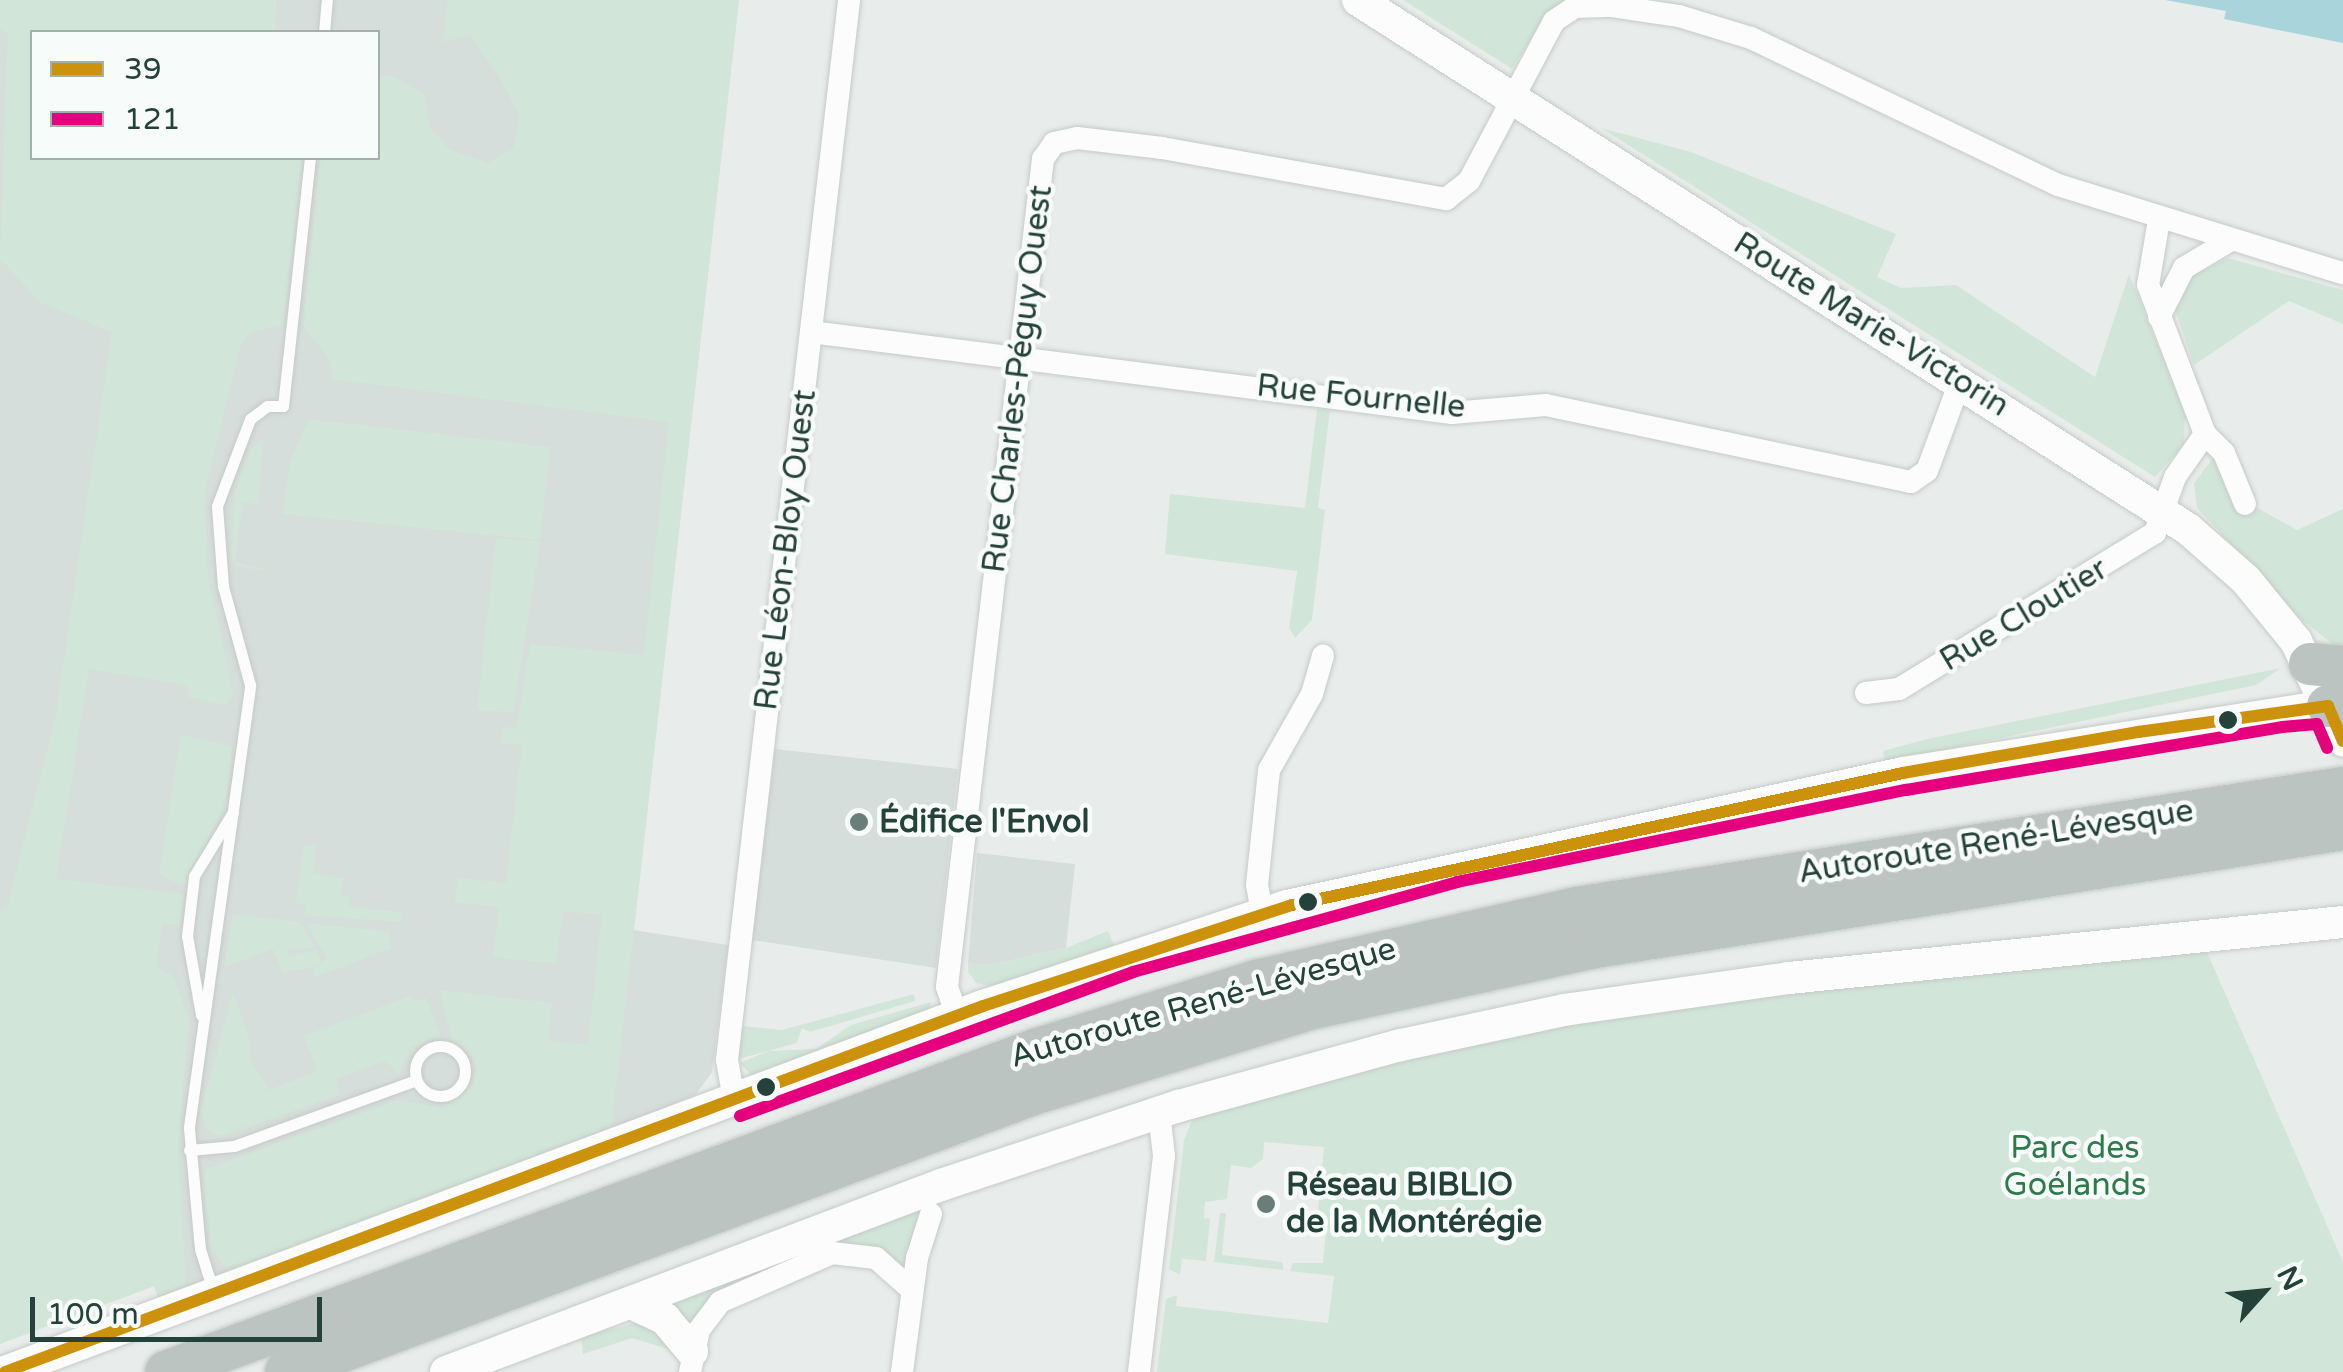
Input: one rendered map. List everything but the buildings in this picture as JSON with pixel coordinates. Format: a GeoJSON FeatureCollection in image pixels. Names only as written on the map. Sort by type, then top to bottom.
{"type":"FeatureCollection","features":[{"type":"Feature","properties":{"kind":"highway","name":"Autoroute René-Lévesque"},"geometry":{"type":"LineString","coordinates":[[286,1372],[1033,1094],[1273,1018],[1550,955],[2287,817],[2343,788]]}},
{"type":"Feature","properties":{"kind":"highway","name":"Autoroute René-Lévesque"},"geometry":{"type":"LineString","coordinates":[[166,1372],[1038,1049],[1256,981],[1558,912],[2287,817],[2343,828]]}},
{"type":"Feature","properties":{"kind":"street","name":"Rue Léon-Bloy Ouest"},"geometry":{"type":"LineString","coordinates":[[734,1100],[727,1060],[849,0]]}},
{"type":"Feature","properties":{"kind":"street","name":"Route Marie-Victorin"},"geometry":{"type":"LineString","coordinates":[[1358,0],[2163,510],[2246,580],[2327,666],[2338,717]]}},
{"type":"Feature","properties":{"kind":"street"},"geometry":{"type":"LineString","coordinates":[[1513,98],[1547,31],[1567,10],[1592,5],[1660,12],[1777,48],[2029,173],[2159,220],[2343,273]]}},
{"type":"Feature","properties":{"kind":"street","name":"Rue Charles-Péguy Ouest"},"geometry":{"type":"LineString","coordinates":[[956,1016],[946,988],[1043,159],[1054,143],[1077,138],[1162,148],[1442,200],[1465,187],[1513,98]]}},
{"type":"Feature","properties":{"kind":"street"},"geometry":{"type":"LineString","coordinates":[[2159,220],[2147,275],[2159,316],[2205,434],[2224,453],[2245,504]]}},
{"type":"Feature","properties":{"kind":"street"},"geometry":{"type":"LineString","coordinates":[[2159,316],[2184,268],[2229,240]]}},
{"type":"Feature","properties":{"kind":"street","name":"Rue Fournelle"},"geometry":{"type":"LineString","coordinates":[[810,332],[1020,354],[1452,412],[1546,405],[1911,482],[1927,471],[1960,382]]}},
{"type":"Feature","properties":{"kind":"street","name":"Rue Cloutier"},"geometry":{"type":"LineString","coordinates":[[1866,693],[1900,690],[2149,540],[2175,477],[2205,434]]}},
{"type":"Feature","properties":{"kind":"street"},"geometry":{"type":"LineString","coordinates":[[1262,914],[1257,885],[1268,770],[1312,694],[1323,656]]}},
{"type":"Feature","properties":{"kind":"street"},"geometry":{"type":"LineString","coordinates":[[4,1372],[956,1016],[1262,914],[1485,858],[1903,773],[2338,717]]}},
{"type":"Feature","properties":{"kind":"street"},"geometry":{"type":"LineString","coordinates":[[446,1372],[631,1303],[936,1199],[1159,1112],[1400,1045],[1622,1000],[2343,922]]}},
{"type":"Feature","properties":{"kind":"street"},"geometry":{"type":"LineString","coordinates":[[1140,1372],[1164,1156],[1159,1112]]}},
{"type":"Feature","properties":{"kind":"street"},"geometry":{"type":"LineString","coordinates":[[902,1372],[912,1289],[936,1199]]}},
{"type":"Feature","properties":{"kind":"street"},"geometry":{"type":"LineString","coordinates":[[691,1361],[704,1320],[729,1295],[832,1253],[876,1258],[912,1289]]}},
{"type":"Feature","properties":{"kind":"street"},"geometry":{"type":"LineString","coordinates":[[631,1303],[665,1319],[691,1361]]}},
{"type":"Feature","properties":{"kind":"lane"},"geometry":{"type":"LineString","coordinates":[[324,30],[328,0]]}},
{"type":"Feature","properties":{"kind":"lane"},"geometry":{"type":"LineString","coordinates":[[214,1294],[200,1249],[189,1150],[250,685],[224,586],[217,506],[250,418],[267,406],[283,406],[310,160]]}},
{"type":"Feature","properties":{"kind":"lane"},"geometry":{"type":"LineString","coordinates":[[203,1024],[187,936],[194,876],[236,808]]}},
{"type":"Feature","properties":{"kind":"lane"},"geometry":{"type":"LineString","coordinates":[[432,1047],[448,1047],[464,1064],[463,1081],[444,1096],[427,1093],[416,1080],[415,1064],[432,1047]]}},
{"type":"Feature","properties":{"kind":"lane"},"geometry":{"type":"LineString","coordinates":[[189,1150],[234,1146],[416,1080]]}},
{"type":"Feature","properties":{"kind":"shaded area"},"geometry":{"type":"Polygon","coordinates":[[[0,0],[739,0],[634,930],[728,945],[712,1072],[696,1094],[611,1131],[159,1299],[154,1286],[0,1343],[0,0]]]}},
{"type":"Feature","properties":{"kind":"shaded area","name":"Édifice l'Envol"},"geometry":{"type":"Polygon","coordinates":[[[775,749],[958,769],[936,968],[752,940],[775,749]]]}},
{"type":"Feature","properties":{"kind":"shaded area"},"geometry":{"type":"Polygon","coordinates":[[[977,853],[1075,864],[1066,948],[985,966],[968,963],[977,853]]]}},
{"type":"Feature","properties":{"kind":"green space"},"geometry":{"type":"Polygon","coordinates":[[[0,0],[276,0],[275,30],[30,30],[30,160],[302,160],[283,324],[250,333],[240,346],[204,495],[208,576],[233,694],[226,705],[188,697],[189,686],[89,669],[56,879],[184,894],[180,925],[162,923],[156,968],[172,975],[189,1018],[178,1146],[186,1285],[159,1299],[154,1286],[0,1344],[0,912],[7,907],[55,720],[112,332],[40,302],[0,258],[8,34],[0,28],[0,0]]]}},
{"type":"Feature","properties":{"kind":"green space"},"geometry":{"type":"Polygon","coordinates":[[[448,0],[739,0],[611,1131],[229,1272],[211,1249],[203,1170],[397,1100],[444,1108],[473,1085],[476,1067],[470,1052],[452,1038],[439,990],[552,1003],[548,1041],[588,1045],[602,915],[563,911],[556,964],[493,957],[499,907],[455,902],[457,878],[506,883],[522,745],[501,743],[503,727],[517,728],[530,644],[644,655],[669,422],[333,379],[329,358],[303,326],[320,160],[380,160],[380,76],[392,76],[424,94],[429,126],[450,150],[488,163],[513,149],[520,117],[504,84],[470,34],[443,42],[448,0]]]}},
{"type":"Feature","properties":{"kind":"green space"},"geometry":{"type":"Polygon","coordinates":[[[1403,0],[1568,0],[1545,16],[1512,69],[1403,0]]]}},
{"type":"Feature","properties":{"kind":"green space"},"geometry":{"type":"Polygon","coordinates":[[[1601,128],[1691,152],[1896,234],[1877,277],[1901,288],[1956,285],[2095,377],[2129,274],[2185,415],[2184,444],[2155,477],[1601,128]]]}},
{"type":"Feature","properties":{"kind":"green space"},"geometry":{"type":"Polygon","coordinates":[[[2228,258],[2343,290],[2343,324],[2289,301],[2194,365],[2175,310],[2185,280],[2228,258]]]}},
{"type":"Feature","properties":{"kind":"green space"},"geometry":{"type":"Polygon","coordinates":[[[1317,409],[1330,410],[1318,508],[1325,510],[1312,620],[1295,638],[1289,628],[1297,571],[1165,554],[1170,494],[1305,508],[1317,409]]]}},
{"type":"Feature","properties":{"kind":"green space"},"geometry":{"type":"Polygon","coordinates":[[[309,419],[550,447],[540,540],[283,514],[290,461],[309,419]]]}},
{"type":"Feature","properties":{"kind":"green space"},"geometry":{"type":"Polygon","coordinates":[[[263,441],[258,504],[243,502],[235,562],[274,572],[235,566],[231,554],[235,493],[250,449],[263,441]]]}},
{"type":"Feature","properties":{"kind":"green space"},"geometry":{"type":"Polygon","coordinates":[[[2213,458],[2254,506],[2297,530],[2343,509],[2343,652],[2302,620],[2197,508],[2194,483],[2213,458]]]}},
{"type":"Feature","properties":{"kind":"green space"},"geometry":{"type":"Polygon","coordinates":[[[496,538],[540,542],[513,712],[477,710],[496,538]]]}},
{"type":"Feature","properties":{"kind":"green space"},"geometry":{"type":"Polygon","coordinates":[[[2281,668],[2256,685],[1885,762],[1883,751],[1927,739],[2281,668]]]}},
{"type":"Feature","properties":{"kind":"green space"},"geometry":{"type":"Polygon","coordinates":[[[181,735],[232,746],[226,801],[185,887],[159,874],[181,735]]]}},
{"type":"Feature","properties":{"kind":"green space"},"geometry":{"type":"Polygon","coordinates":[[[304,845],[316,845],[313,874],[343,878],[341,895],[350,898],[349,907],[402,912],[401,922],[304,915],[305,904],[296,903],[304,845]]]}},
{"type":"Feature","properties":{"kind":"green space"},"geometry":{"type":"Polygon","coordinates":[[[233,914],[299,922],[315,947],[288,950],[289,957],[316,950],[322,965],[283,973],[273,949],[224,967],[233,914]]]}},
{"type":"Feature","properties":{"kind":"green space"},"geometry":{"type":"Polygon","coordinates":[[[307,923],[389,932],[391,948],[315,977],[313,970],[327,959],[307,923]]]}},
{"type":"Feature","properties":{"kind":"green space"},"geometry":{"type":"Polygon","coordinates":[[[1108,931],[1114,945],[995,987],[976,983],[968,971],[968,963],[985,966],[1066,948],[1108,931]]]}},
{"type":"Feature","properties":{"kind":"green space","name":"Parc des Goélands"},"geometry":{"type":"Polygon","coordinates":[[[2207,952],[2343,1262],[2343,1372],[1157,1372],[1166,1299],[1177,1295],[1176,1306],[1328,1323],[1334,1276],[1290,1271],[1293,1263],[1323,1263],[1326,1231],[1316,1229],[1324,1147],[1264,1142],[1263,1159],[1251,1168],[1231,1165],[1227,1199],[1205,1202],[1204,1218],[1210,1219],[1206,1261],[1182,1259],[1180,1275],[1169,1269],[1184,1140],[1195,1113],[1484,1035],[1741,995],[2207,952]]]}},
{"type":"Feature","properties":{"kind":"green space"},"geometry":{"type":"Polygon","coordinates":[[[233,993],[250,1042],[249,1058],[269,1090],[317,1071],[304,1036],[411,996],[415,1002],[426,998],[440,1035],[412,1047],[398,1075],[386,1060],[335,1079],[340,1095],[219,1136],[206,1128],[201,1109],[233,993]]]}},
{"type":"Feature","properties":{"kind":"green space"},"geometry":{"type":"Polygon","coordinates":[[[914,994],[915,1001],[810,1032],[802,1028],[797,1043],[738,1059],[742,1026],[782,1030],[914,994]]]}},
{"type":"Feature","properties":{"kind":"green space"},"geometry":{"type":"Polygon","coordinates":[[[931,1002],[929,1010],[753,1077],[740,1063],[768,1051],[816,1049],[851,1025],[931,1002]]]}},
{"type":"Feature","properties":{"kind":"green space"},"geometry":{"type":"Polygon","coordinates":[[[924,1201],[904,1271],[871,1246],[835,1243],[720,1289],[690,1327],[675,1315],[670,1300],[924,1201]]]}},
{"type":"Feature","properties":{"kind":"green space"},"geometry":{"type":"Polygon","coordinates":[[[1220,1213],[1226,1213],[1222,1255],[1282,1262],[1284,1270],[1214,1262],[1220,1213]]]}},
{"type":"Feature","properties":{"kind":"green space"},"geometry":{"type":"Polygon","coordinates":[[[643,1321],[678,1352],[632,1338],[583,1354],[581,1337],[643,1321]]]}},
{"type":"Feature","properties":{"kind":"water"},"geometry":{"type":"Polygon","coordinates":[[[2165,0],[2343,0],[2343,43],[2224,19],[2226,11],[2165,0]]]}},
{"type":"Feature","properties":{"kind":"transit line","name":"39"},"geometry":{"type":"LineString","coordinates":[[5,1372],[983,1006],[1292,905],[1903,773],[2138,732],[2328,706],[2343,741]]}},
{"type":"Feature","properties":{"kind":"transit line","name":"121"},"geometry":{"type":"LineString","coordinates":[[740,1116],[1133,972],[1457,882],[1906,790],[2282,727],[2317,724],[2327,748]]}},
{"type":"Feature","properties":{"kind":"place","name":"Édifice l'Envol"},"geometry":{"type":"Point","coordinates":[859,822]}},
{"type":"Feature","properties":{"kind":"place","name":"Réseau BIBLIO de la Montérégie"},"geometry":{"type":"Point","coordinates":[1266,1204]}}]}
